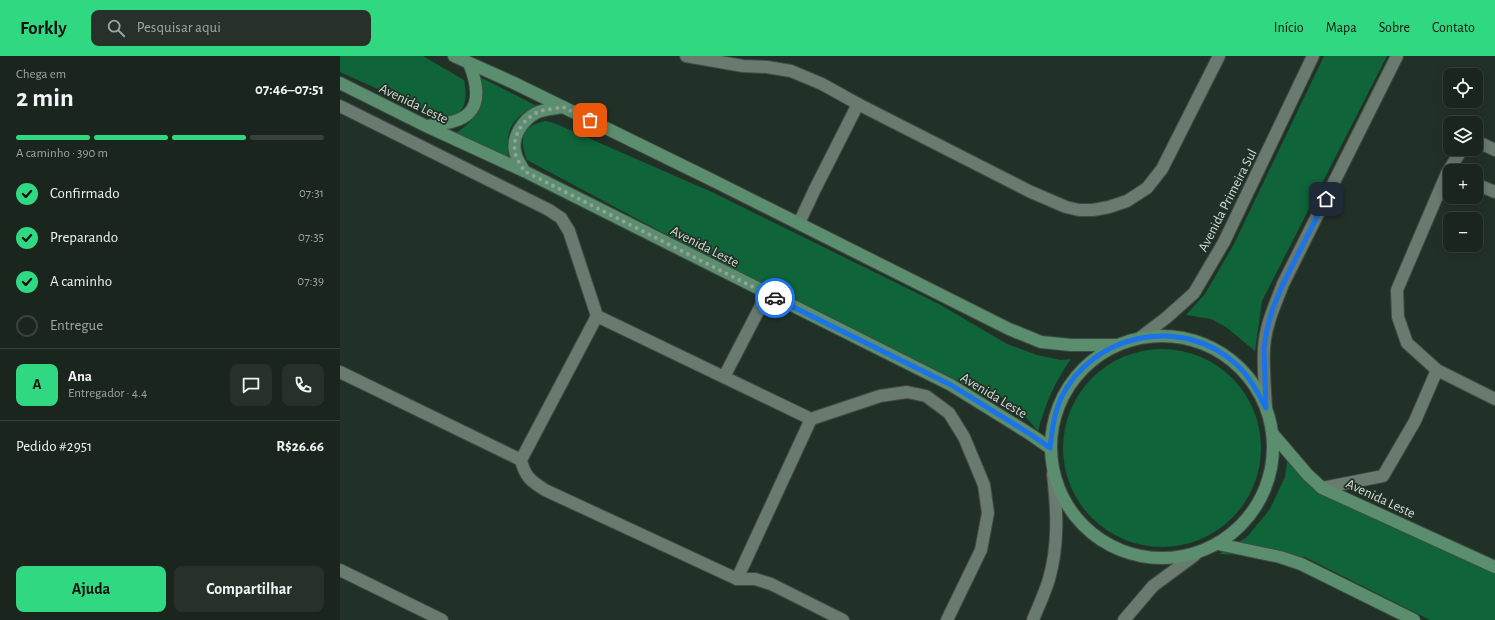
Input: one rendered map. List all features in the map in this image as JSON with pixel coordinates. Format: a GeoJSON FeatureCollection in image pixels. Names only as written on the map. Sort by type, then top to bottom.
{"type":"FeatureCollection","features":[{"type":"Feature","properties":{"kind":"main road"},"geometry":{"type":"LineString","coordinates":[[454,56],[514,83],[799,223],[1009,329],[1041,342],[1071,345],[1116,345]]}},
{"type":"Feature","properties":{"kind":"main road"},"geometry":{"type":"LineString","coordinates":[[426,126],[443,124],[469,113],[475,103],[476,82],[469,63]]}},
{"type":"Feature","properties":{"kind":"main road","name":"Avenida Leste"},"geometry":{"type":"LineString","coordinates":[[340,83],[426,126],[524,171],[951,385],[1050,448]]}},
{"type":"Feature","properties":{"kind":"main road"},"geometry":{"type":"LineString","coordinates":[[524,171],[515,152],[515,140],[519,129],[536,113],[563,107]]}},
{"type":"Feature","properties":{"kind":"main road"},"geometry":{"type":"LineString","coordinates":[[1167,335],[1192,340],[1216,350],[1237,365],[1254,385],[1266,408],[1272,433],[1272,459],[1267,485],[1255,508],[1239,528],[1218,544],[1195,555],[1169,559],[1143,558],[1118,551],[1096,538],[1077,520],[1062,499],[1053,474],[1050,448],[1053,423],[1061,398],[1076,376],[1094,358],[1116,345],[1141,337],[1167,335]]}},
{"type":"Feature","properties":{"kind":"main road","name":"Avenida Leste"},"geometry":{"type":"LineString","coordinates":[[1272,433],[1307,474],[1322,488],[1495,567]]}},
{"type":"Feature","properties":{"kind":"main road"},"geometry":{"type":"LineString","coordinates":[[1218,544],[1280,557],[1302,564],[1414,620]]}},
{"type":"Feature","properties":{"kind":"street"},"geometry":{"type":"LineString","coordinates":[[686,56],[743,66],[767,67],[791,71],[822,84],[858,104],[1031,192],[1066,207],[1079,210],[1093,210],[1110,207],[1127,201],[1147,188],[1162,169],[1219,56]]}},
{"type":"Feature","properties":{"kind":"street","name":"Avenida Primeira Sul"},"geometry":{"type":"LineString","coordinates":[[1141,337],[1166,318],[1194,293],[1224,242],[1313,56]]}},
{"type":"Feature","properties":{"kind":"street"},"geometry":{"type":"LineString","coordinates":[[1266,408],[1264,349],[1267,329],[1273,308],[1397,56]]}},
{"type":"Feature","properties":{"kind":"street"},"geometry":{"type":"LineString","coordinates":[[799,223],[858,104]]}},
{"type":"Feature","properties":{"kind":"street"},"geometry":{"type":"LineString","coordinates":[[340,106],[542,206],[561,218],[569,230],[597,316],[521,460],[524,472],[531,481],[545,490],[737,579],[754,579],[771,584],[843,620]]}},
{"type":"Feature","properties":{"kind":"street"},"geometry":{"type":"LineString","coordinates":[[1483,144],[1495,150]]}},
{"type":"Feature","properties":{"kind":"street"},"geometry":{"type":"LineString","coordinates":[[1443,186],[1397,290],[1398,317],[1406,342],[1438,370],[1495,400]]}},
{"type":"Feature","properties":{"kind":"street"},"geometry":{"type":"LineString","coordinates":[[1483,187],[1495,192]]}},
{"type":"Feature","properties":{"kind":"street"},"geometry":{"type":"LineString","coordinates":[[724,377],[767,294]]}},
{"type":"Feature","properties":{"kind":"street"},"geometry":{"type":"LineString","coordinates":[[597,316],[811,419],[880,396],[907,392],[926,396],[949,412],[964,437],[984,485],[988,513],[981,550],[947,620]]}},
{"type":"Feature","properties":{"kind":"street"},"geometry":{"type":"LineString","coordinates":[[1322,488],[1383,476],[1415,421],[1438,370]]}},
{"type":"Feature","properties":{"kind":"street"},"geometry":{"type":"LineString","coordinates":[[340,372],[521,460]]}},
{"type":"Feature","properties":{"kind":"street"},"geometry":{"type":"LineString","coordinates":[[737,579],[811,419]]}},
{"type":"Feature","properties":{"kind":"street"},"geometry":{"type":"LineString","coordinates":[[1033,620],[1049,579],[1056,543],[1058,514],[1053,474]]}},
{"type":"Feature","properties":{"kind":"street"},"geometry":{"type":"LineString","coordinates":[[1124,620],[1153,586],[1195,555]]}},
{"type":"Feature","properties":{"kind":"street"},"geometry":{"type":"LineString","coordinates":[[340,570],[442,620]]}},
{"type":"Feature","properties":{"kind":"green space"},"geometry":{"type":"Polygon","coordinates":[[[340,56],[423,56],[464,80],[466,94],[464,106],[456,114],[450,117],[442,118],[340,72],[340,56]]]}},
{"type":"Feature","properties":{"kind":"green space"},"geometry":{"type":"Polygon","coordinates":[[[1324,56],[1387,56],[1262,301],[1255,351],[1226,327],[1211,319],[1186,315],[1205,294],[1234,244],[1324,56]]]}},
{"type":"Feature","properties":{"kind":"green space"},"geometry":{"type":"Polygon","coordinates":[[[478,76],[537,106],[521,116],[511,127],[508,141],[509,160],[456,133],[471,120],[478,109],[478,76]]]}},
{"type":"Feature","properties":{"kind":"green space"},"geometry":{"type":"Polygon","coordinates":[[[545,121],[554,123],[714,193],[939,304],[1007,344],[1037,355],[1061,360],[1071,359],[1051,394],[1038,431],[1024,415],[1007,401],[981,384],[978,391],[774,292],[527,160],[523,146],[524,134],[531,126],[545,121]]]}},
{"type":"Feature","properties":{"kind":"green space"},"geometry":{"type":"Polygon","coordinates":[[[1152,349],[1172,349],[1191,353],[1209,360],[1225,371],[1239,385],[1250,401],[1254,410],[1261,438],[1261,458],[1257,477],[1250,495],[1239,511],[1225,525],[1209,536],[1191,543],[1172,547],[1152,547],[1133,543],[1115,536],[1099,525],[1085,511],[1074,495],[1067,477],[1063,458],[1063,438],[1067,419],[1074,401],[1085,385],[1099,371],[1115,360],[1133,353],[1152,349]]]}},
{"type":"Feature","properties":{"kind":"green space"},"geometry":{"type":"Polygon","coordinates":[[[1288,456],[1325,482],[1495,566],[1495,620],[1430,620],[1305,557],[1219,554],[1247,537],[1270,509],[1285,477],[1288,456]]]}},
{"type":"Feature","properties":{"kind":"way so far"},"geometry":{"type":"LineString","coordinates":[[590,120],[563,107],[536,113],[519,129],[515,140],[515,152],[524,171],[775,298]]}},
{"type":"Feature","properties":{"kind":"route"},"geometry":{"type":"LineString","coordinates":[[775,298],[951,385],[1050,448],[1053,423],[1061,398],[1076,376],[1094,358],[1116,345],[1141,337],[1167,335],[1192,340],[1216,350],[1237,365],[1254,385],[1266,408],[1264,349],[1267,329],[1273,308],[1283,284],[1326,199]]}}]}
